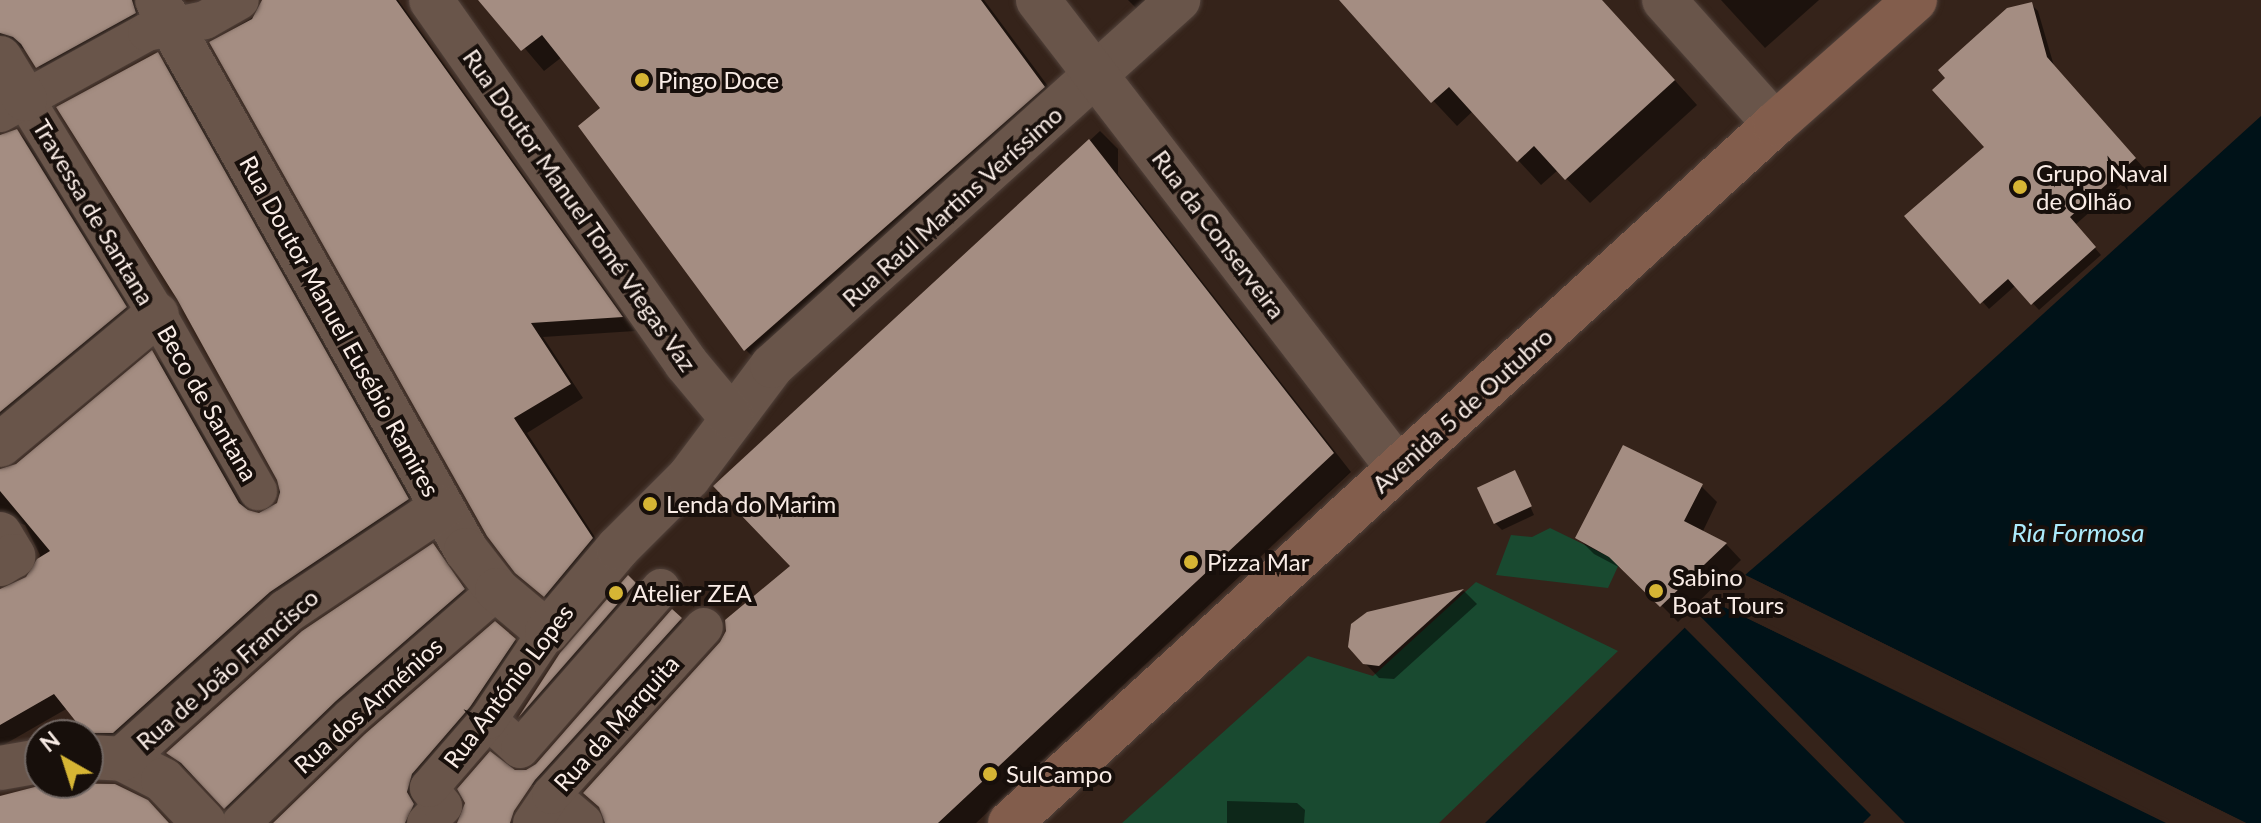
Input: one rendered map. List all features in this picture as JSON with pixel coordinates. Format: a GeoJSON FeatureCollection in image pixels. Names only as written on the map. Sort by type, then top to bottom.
{"type":"FeatureCollection","features":[{"type":"Feature","properties":{"kind":"main road","name":"Avenida 5 de Outubro"},"geometry":{"type":"LineString","coordinates":[[1010,823],[1775,124],[1915,0]]}},
{"type":"Feature","properties":{"kind":"street"},"geometry":{"type":"LineString","coordinates":[[0,58],[13,106],[147,32],[166,13],[205,20],[240,0]]}},
{"type":"Feature","properties":{"kind":"street","name":"Rua Doutor Manuel Tomé Viegas Vaz"},"geometry":{"type":"LineString","coordinates":[[431,0],[686,363],[731,417]]}},
{"type":"Feature","properties":{"kind":"street","name":"Rua da Conserveira"},"geometry":{"type":"LineString","coordinates":[[1038,0],[1398,468]]}},
{"type":"Feature","properties":{"kind":"street","name":"Rua Raúl Martins Veríssimo"},"geometry":{"type":"LineString","coordinates":[[618,548],[689,477],[772,366],[1178,0]]}},
{"type":"Feature","properties":{"kind":"street"},"geometry":{"type":"LineString","coordinates":[[1664,0],[1775,124]]}},
{"type":"Feature","properties":{"kind":"street","name":"Rua Doutor Manuel Eusébio Ramires"},"geometry":{"type":"LineString","coordinates":[[166,13],[466,550],[497,590],[547,632]]}},
{"type":"Feature","properties":{"kind":"street","name":"Travessa de Santana"},"geometry":{"type":"LineString","coordinates":[[0,445],[157,314],[13,106]]}},
{"type":"Feature","properties":{"kind":"street","name":"Beco de Santana"},"geometry":{"type":"LineString","coordinates":[[157,314],[258,491]]}},
{"type":"Feature","properties":{"kind":"street","name":"Rua de João Francisco"},"geometry":{"type":"LineString","coordinates":[[105,758],[287,611],[441,508]]}},
{"type":"Feature","properties":{"kind":"street","name":"Rua António Lopes"},"geometry":{"type":"LineString","coordinates":[[426,823],[443,806],[429,788],[488,720],[547,632],[618,548]]}},
{"type":"Feature","properties":{"kind":"street"},"geometry":{"type":"LineString","coordinates":[[488,720],[520,749],[661,588]]}},
{"type":"Feature","properties":{"kind":"street","name":"Rua dos Arménios"},"geometry":{"type":"LineString","coordinates":[[241,823],[350,718],[497,590]]}},
{"type":"Feature","properties":{"kind":"street","name":"Rua da Marquita"},"geometry":{"type":"LineString","coordinates":[[542,809],[704,627]]}},
{"type":"Feature","properties":{"kind":"street"},"geometry":{"type":"LineString","coordinates":[[105,758],[163,780],[204,823]]}},
{"type":"Feature","properties":{"kind":"street"},"geometry":{"type":"LineString","coordinates":[[0,768],[24,764]]}},
{"type":"Feature","properties":{"kind":"street"},"geometry":{"type":"LineString","coordinates":[[542,809],[584,823]]}},
{"type":"Feature","properties":{"kind":"green space"},"geometry":{"type":"Polygon","coordinates":[[[1550,528],[1620,562],[1608,588],[1496,575],[1511,535],[1532,537],[1550,528]]]}},
{"type":"Feature","properties":{"kind":"green space"},"geometry":{"type":"Polygon","coordinates":[[[1476,582],[1618,651],[1439,823],[1122,823],[1308,656],[1373,676],[1476,582]]]}},
{"type":"Feature","properties":{"kind":"water","name":"Ria Formosa"},"geometry":{"type":"Polygon","coordinates":[[[2261,116],[2261,823],[2246,823],[1745,575],[1945,403],[2261,116]]]}},
{"type":"Feature","properties":{"kind":"water"},"geometry":{"type":"Polygon","coordinates":[[[1712,601],[2166,823],[1485,823],[1712,601]]]}},
{"type":"Feature","properties":{"kind":"pier"},"geometry":{"type":"Polygon","coordinates":[[[1745,575],[2246,823],[2237,823],[1742,577],[1745,575]]]}},
{"type":"Feature","properties":{"kind":"pier"},"geometry":{"type":"Polygon","coordinates":[[[1715,598],[2168,819],[2170,823],[1712,601],[1715,598]]]}},
{"type":"Feature","properties":{"kind":"pier"},"geometry":{"type":"Polygon","coordinates":[[[1698,614],[1905,823],[1863,823],[1871,815],[1684,627],[1698,614]]]}},
{"type":"Feature","properties":{"kind":"building"},"geometry":{"type":"Polygon","coordinates":[[[0,0],[132,0],[136,13],[36,68],[21,44],[13,37],[0,33],[0,0]]]}},
{"type":"Feature","properties":{"kind":"building"},"geometry":{"type":"Polygon","coordinates":[[[262,0],[396,0],[623,317],[531,323],[571,384],[514,418],[593,538],[544,597],[515,573],[487,536],[209,42],[252,19],[262,0]]]}},
{"type":"Feature","properties":{"kind":"building"},"geometry":{"type":"Polygon","coordinates":[[[478,0],[981,0],[1045,87],[744,351],[578,126],[600,108],[542,35],[521,51],[478,0]]]}},
{"type":"Feature","properties":{"kind":"building"},"geometry":{"type":"Polygon","coordinates":[[[1339,0],[1602,0],[1675,80],[1565,180],[1534,146],[1517,162],[1449,87],[1431,103],[1339,0]]]}},
{"type":"Feature","properties":{"kind":"building","name":"Grupo Naval de Olhão"},"geometry":{"type":"Polygon","coordinates":[[[2032,2],[2047,57],[2136,158],[2070,217],[2096,247],[2031,305],[2008,279],[1980,304],[1904,216],[1984,147],[1932,90],[1945,78],[1938,70],[2007,8],[2032,2]]]}},
{"type":"Feature","properties":{"kind":"building"},"geometry":{"type":"Polygon","coordinates":[[[158,52],[409,499],[270,592],[113,733],[104,733],[104,719],[74,719],[54,694],[0,725],[0,589],[26,577],[37,559],[50,551],[0,491],[0,469],[16,464],[152,350],[239,503],[259,513],[277,503],[280,492],[277,480],[177,299],[56,107],[158,52]]]}},
{"type":"Feature","properties":{"kind":"building"},"geometry":{"type":"Polygon","coordinates":[[[17,129],[127,307],[0,412],[0,135],[17,129]]]}},
{"type":"Feature","properties":{"kind":"building"},"geometry":{"type":"Polygon","coordinates":[[[1089,139],[1334,453],[938,823],[605,823],[599,807],[583,793],[720,642],[726,631],[725,620],[790,566],[713,486],[1089,139]]]}},
{"type":"Feature","properties":{"kind":"building"},"geometry":{"type":"Polygon","coordinates":[[[1623,445],[1703,484],[1684,521],[1727,543],[1660,607],[1609,557],[1575,538],[1623,445]]]}},
{"type":"Feature","properties":{"kind":"building"},"geometry":{"type":"Polygon","coordinates":[[[1515,470],[1532,506],[1494,524],[1477,488],[1515,470]]]}},
{"type":"Feature","properties":{"kind":"building"},"geometry":{"type":"Polygon","coordinates":[[[433,543],[465,589],[336,701],[224,809],[181,763],[166,753],[302,631],[433,543]]]}},
{"type":"Feature","properties":{"kind":"building"},"geometry":{"type":"Polygon","coordinates":[[[628,575],[636,583],[518,718],[560,653],[628,575]]]}},
{"type":"Feature","properties":{"kind":"building"},"geometry":{"type":"Polygon","coordinates":[[[1464,589],[1379,666],[1363,664],[1348,647],[1351,624],[1367,612],[1464,589]]]}},
{"type":"Feature","properties":{"kind":"building"},"geometry":{"type":"Polygon","coordinates":[[[672,609],[682,618],[535,780],[514,811],[510,823],[457,823],[465,803],[457,789],[490,751],[515,770],[526,770],[536,764],[672,609]]]}},
{"type":"Feature","properties":{"kind":"building"},"geometry":{"type":"Polygon","coordinates":[[[495,621],[516,639],[470,707],[412,774],[407,792],[414,804],[405,823],[273,823],[365,734],[495,621]]]}},
{"type":"Feature","properties":{"kind":"building"},"geometry":{"type":"Polygon","coordinates":[[[104,784],[115,784],[148,800],[169,823],[0,823],[0,796],[24,790],[24,799],[104,799],[104,784]]]}},
{"type":"Feature","properties":{"kind":"place","name":"Pingo Doce"},"geometry":{"type":"Point","coordinates":[642,80]}},
{"type":"Feature","properties":{"kind":"place","name":"Grupo Naval de Olhão"},"geometry":{"type":"Point","coordinates":[2020,187]}},
{"type":"Feature","properties":{"kind":"place","name":"Lenda do Marim"},"geometry":{"type":"Point","coordinates":[650,504]}},
{"type":"Feature","properties":{"kind":"place","name":"Pizza Mar"},"geometry":{"type":"Point","coordinates":[1191,562]}},
{"type":"Feature","properties":{"kind":"place","name":"Sabino Boat Tours"},"geometry":{"type":"Point","coordinates":[1656,591]}},
{"type":"Feature","properties":{"kind":"place","name":"Atelier ZEA"},"geometry":{"type":"Point","coordinates":[616,593]}},
{"type":"Feature","properties":{"kind":"place","name":"SulCampo"},"geometry":{"type":"Point","coordinates":[990,774]}}]}
